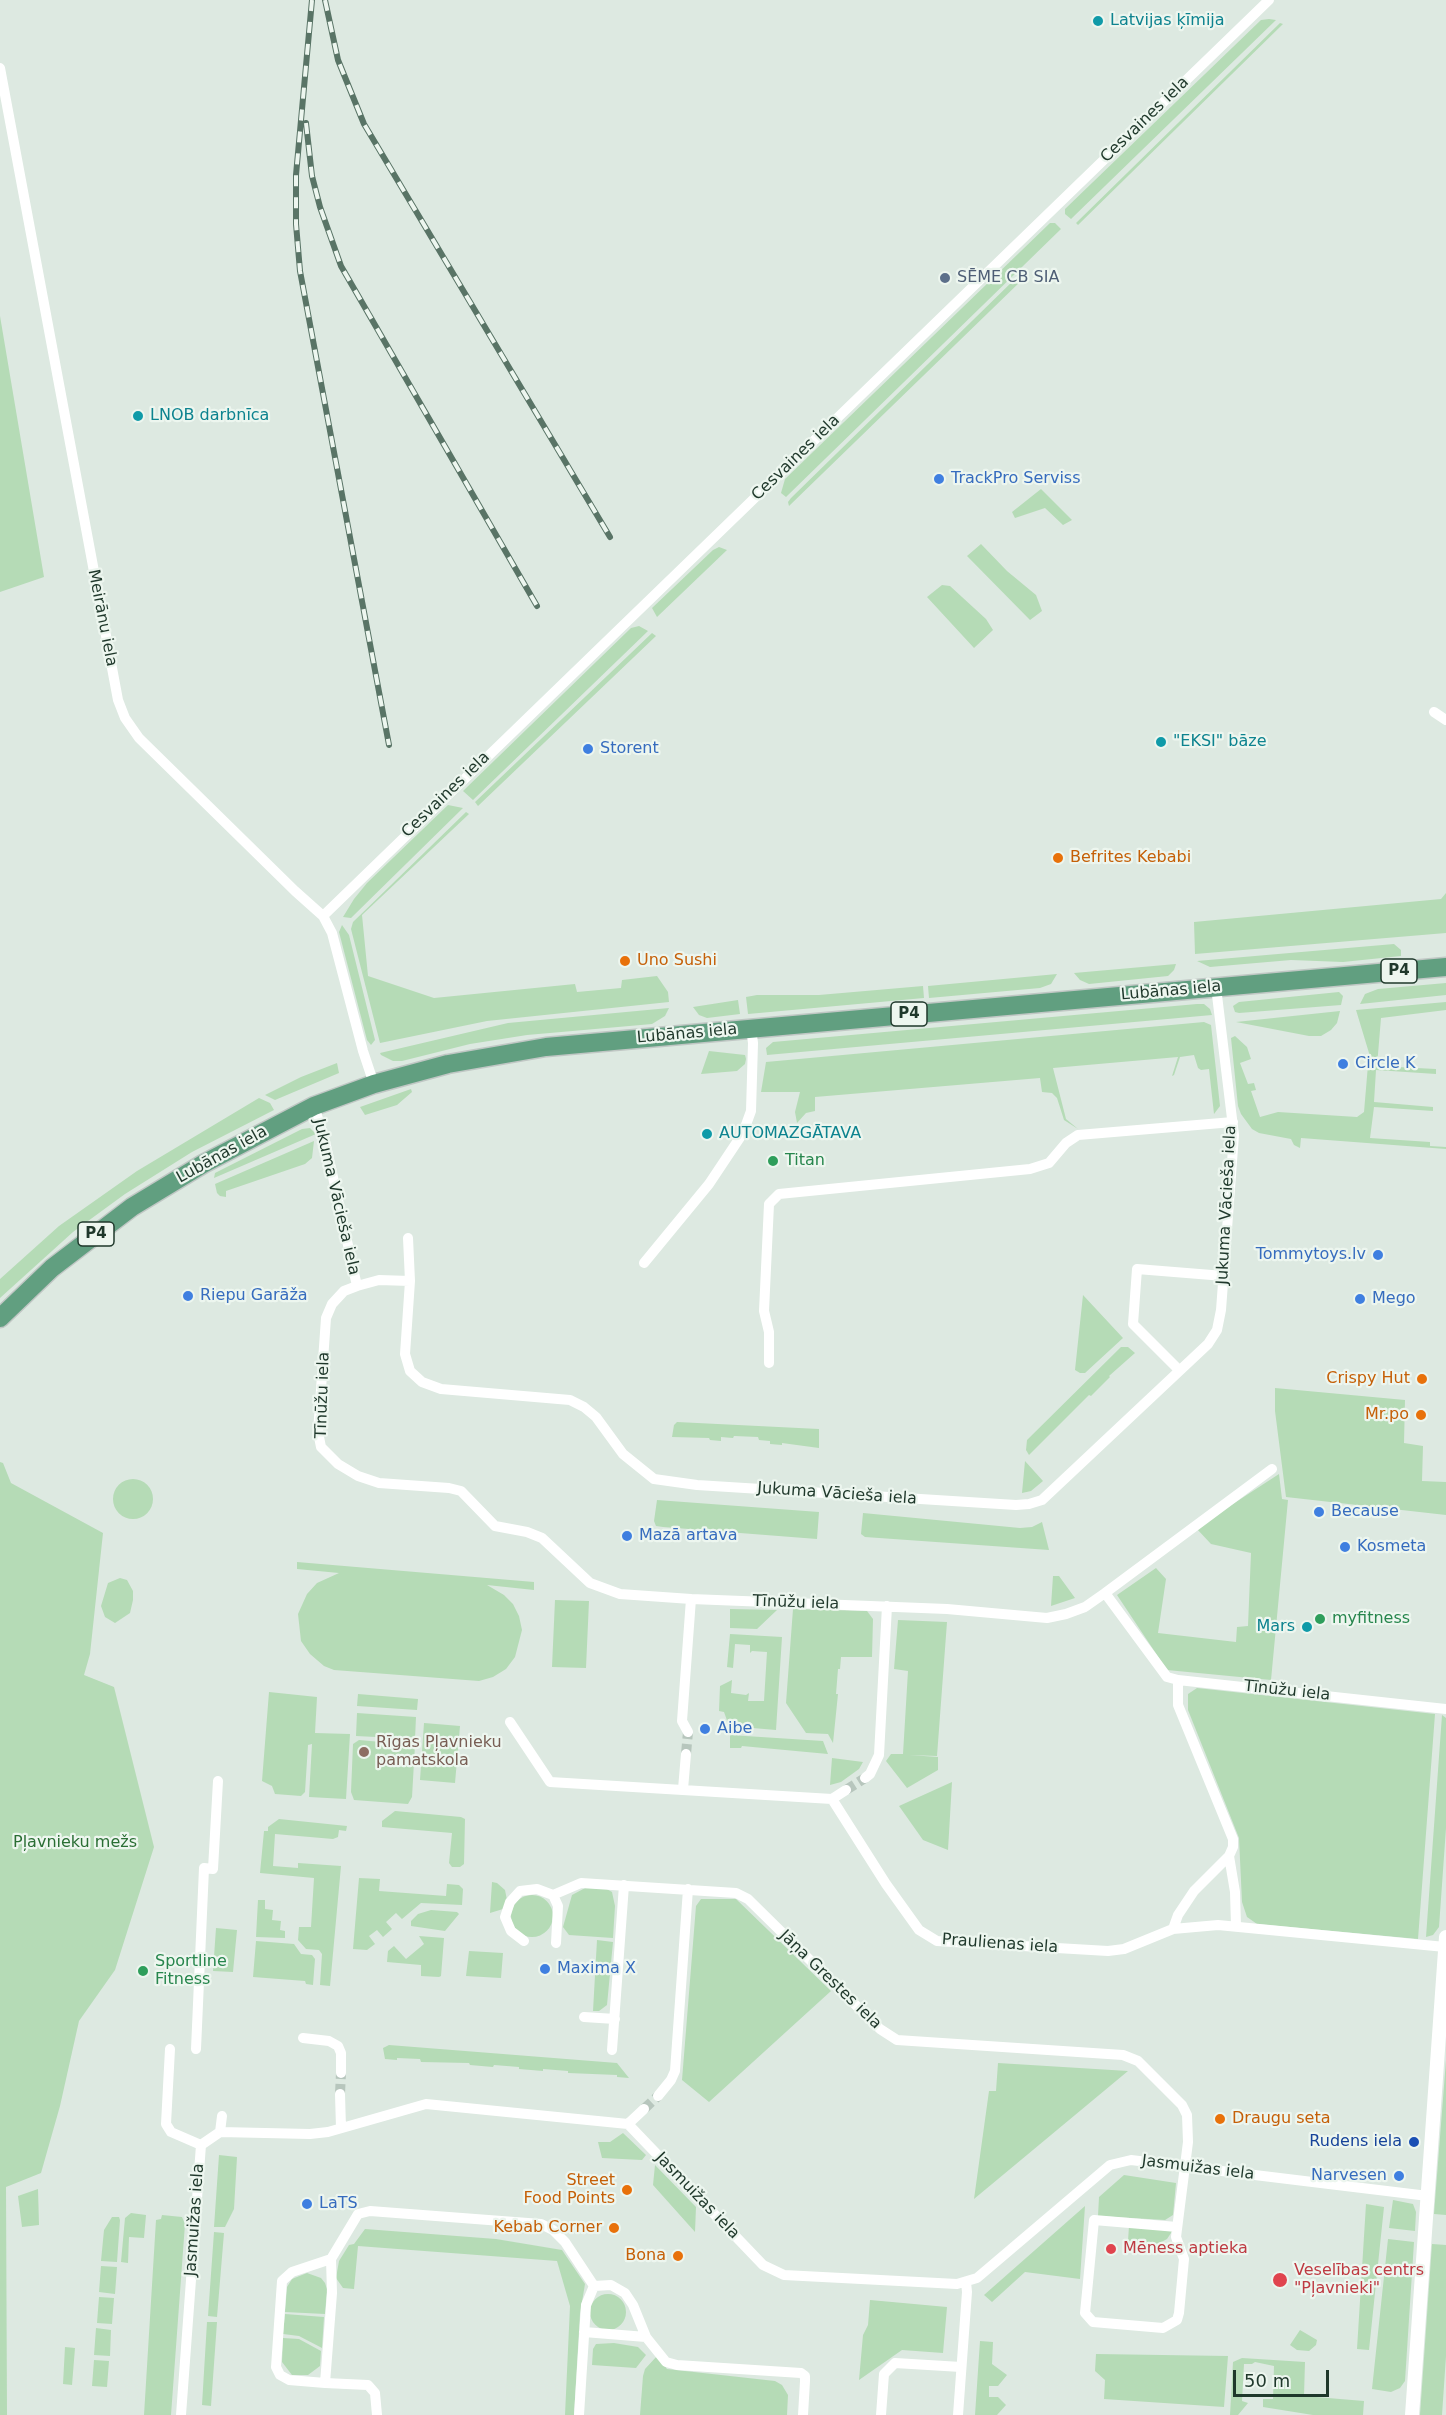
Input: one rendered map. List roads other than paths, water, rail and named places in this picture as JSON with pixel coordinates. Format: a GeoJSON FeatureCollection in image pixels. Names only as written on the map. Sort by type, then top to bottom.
{"type":"FeatureCollection","features":[{"type":"Feature","properties":{"kind":"main road","name":"Lubānas iela"},"geometry":{"type":"LineString","coordinates":[[0,1318],[52,1268],[132,1207],[203,1164],[314,1106],[374,1084],[448,1064],[515,1051],[751,1028],[1446,967]]}},
{"type":"Feature","properties":{"kind":"street","name":"Cesvaines iela"},"geometry":{"type":"LineString","coordinates":[[323,916],[1269,0]]}},
{"type":"Feature","properties":{"kind":"street","name":"Meirānu iela"},"geometry":{"type":"LineString","coordinates":[[0,68],[117,700],[125,718],[140,738],[323,916],[332,933],[363,1052],[374,1084]]}},
{"type":"Feature","properties":{"kind":"street"},"geometry":{"type":"LineString","coordinates":[[1434,712],[1446,720]]}},
{"type":"Feature","properties":{"kind":"street","name":"Jukuma Vācieša iela"},"geometry":{"type":"LineString","coordinates":[[314,1106],[325,1141],[357,1286],[379,1281],[410,1281],[405,1354],[410,1371],[422,1382],[441,1389],[570,1400],[584,1407],[596,1417],[623,1454],[654,1479],[669,1482],[859,1495],[1029,1504],[1042,1500],[1053,1492],[1208,1344],[1217,1329],[1224,1276],[1233,1154],[1233,1122],[1216,987]]}},
{"type":"Feature","properties":{"kind":"street"},"geometry":{"type":"LineString","coordinates":[[644,1263],[710,1184],[743,1133],[751,1111],[753,1043],[751,1028]]}},
{"type":"Feature","properties":{"kind":"street"},"geometry":{"type":"LineString","coordinates":[[769,1363],[769,1332],[764,1311],[767,1228],[769,1204],[779,1194],[1030,1169],[1049,1163],[1066,1143],[1078,1135],[1233,1122]]}},
{"type":"Feature","properties":{"kind":"street"},"geometry":{"type":"LineString","coordinates":[[408,1238],[410,1281]]}},
{"type":"Feature","properties":{"kind":"street"},"geometry":{"type":"LineString","coordinates":[[1179,1370],[1133,1324],[1137,1269],[1224,1276]]}},
{"type":"Feature","properties":{"kind":"street","name":"Tīnūžu iela"},"geometry":{"type":"LineString","coordinates":[[357,1286],[344,1291],[332,1304],[326,1318],[318,1432],[321,1447],[338,1464],[358,1476],[379,1484],[449,1488],[461,1491],[495,1526],[527,1532],[542,1538],[590,1583],[620,1594],[691,1599],[887,1606],[1047,1618],[1066,1614],[1085,1606],[1272,1469]]}},
{"type":"Feature","properties":{"kind":"street"},"geometry":{"type":"LineString","coordinates":[[1104,1593],[1161,1671],[1167,1677],[1178,1680],[1178,1705],[1233,1839],[1233,1848],[1229,1856],[1194,1891],[1178,1915],[1173,1929]]}},
{"type":"Feature","properties":{"kind":"street"},"geometry":{"type":"LineString","coordinates":[[688,1732],[682,1721],[691,1599]]}},
{"type":"Feature","properties":{"kind":"street"},"geometry":{"type":"LineString","coordinates":[[865,1778],[870,1774],[879,1755],[887,1606]]}},
{"type":"Feature","properties":{"kind":"street","name":"Tīnūžu iela"},"geometry":{"type":"LineString","coordinates":[[1178,1680],[1446,1709]]}},
{"type":"Feature","properties":{"kind":"street"},"geometry":{"type":"LineString","coordinates":[[510,1722],[550,1782],[832,1800],[846,1790]]}},
{"type":"Feature","properties":{"kind":"street"},"geometry":{"type":"LineString","coordinates":[[684,1789],[686,1755]]}},
{"type":"Feature","properties":{"kind":"street"},"geometry":{"type":"LineString","coordinates":[[196,2049],[204,1868],[213,1869],[218,1781]]}},
{"type":"Feature","properties":{"kind":"street","name":"Praulienas iela"},"geometry":{"type":"LineString","coordinates":[[832,1800],[886,1884],[919,1930],[937,1941],[1108,1951],[1124,1949],[1151,1936],[1173,1929],[1206,1925],[1445,1947]]}},
{"type":"Feature","properties":{"kind":"street"},"geometry":{"type":"LineString","coordinates":[[1229,1856],[1235,1892],[1236,1926]]}},
{"type":"Feature","properties":{"kind":"street","name":"Jāņa Grestes iela"},"geometry":{"type":"LineString","coordinates":[[553,1895],[581,1883],[736,1893],[748,1899],[880,2029],[897,2040],[1123,2055],[1138,2061],[1182,2105],[1187,2115],[1188,2135],[1176,2237],[1184,2259],[1177,2320],[1163,2328],[1093,2322],[1085,2313],[1094,2220],[1177,2227]]}},
{"type":"Feature","properties":{"kind":"street"},"geometry":{"type":"LineString","coordinates":[[612,2050],[624,1885]]}},
{"type":"Feature","properties":{"kind":"street"},"geometry":{"type":"LineString","coordinates":[[524,1941],[511,1931],[505,1917],[510,1902],[520,1891],[537,1888],[553,1895],[558,1906],[556,1943]]}},
{"type":"Feature","properties":{"kind":"street"},"geometry":{"type":"LineString","coordinates":[[658,2096],[675,2071],[688,1889]]}},
{"type":"Feature","properties":{"kind":"street"},"geometry":{"type":"LineString","coordinates":[[1412,2415],[1446,1937]]}},
{"type":"Feature","properties":{"kind":"street"},"geometry":{"type":"LineString","coordinates":[[584,2017],[615,2019]]}},
{"type":"Feature","properties":{"kind":"street"},"geometry":{"type":"LineString","coordinates":[[303,2038],[329,2041],[338,2046],[341,2053],[341,2073]]}},
{"type":"Feature","properties":{"kind":"street"},"geometry":{"type":"LineString","coordinates":[[170,2049],[166,2124],[171,2132],[201,2145]]}},
{"type":"Feature","properties":{"kind":"street"},"geometry":{"type":"LineString","coordinates":[[340,2094],[341,2128]]}},
{"type":"Feature","properties":{"kind":"street"},"geometry":{"type":"LineString","coordinates":[[222,2116],[220,2132],[310,2134],[341,2128],[426,2104],[628,2124],[644,2109]]}},
{"type":"Feature","properties":{"kind":"street","name":"Jasmuižas iela"},"geometry":{"type":"LineString","coordinates":[[628,2124],[763,2265],[784,2275],[957,2284],[966,2282],[976,2278],[1110,2165],[1131,2160],[1428,2196]]}},
{"type":"Feature","properties":{"kind":"street","name":"Jasmuižas iela"},"geometry":{"type":"LineString","coordinates":[[181,2415],[201,2145],[220,2132]]}},
{"type":"Feature","properties":{"kind":"street"},"geometry":{"type":"LineString","coordinates":[[325,2382],[332,2293],[331,2259],[358,2214],[370,2211],[541,2224],[553,2230],[565,2242],[594,2286]]}},
{"type":"Feature","properties":{"kind":"street"},"geometry":{"type":"LineString","coordinates":[[331,2259],[292,2272],[282,2281],[276,2367],[280,2374],[289,2380],[368,2385],[375,2393],[377,2415]]}},
{"type":"Feature","properties":{"kind":"street"},"geometry":{"type":"LineString","coordinates":[[958,2415],[966,2282]]}},
{"type":"Feature","properties":{"kind":"street"},"geometry":{"type":"LineString","coordinates":[[594,2286],[611,2285],[622,2290],[630,2299],[646,2337],[666,2362],[677,2365],[801,2373],[805,2376],[803,2415]]}},
{"type":"Feature","properties":{"kind":"street"},"geometry":{"type":"LineString","coordinates":[[579,2415],[586,2305],[594,2286]]}},
{"type":"Feature","properties":{"kind":"street"},"geometry":{"type":"LineString","coordinates":[[584,2332],[646,2337]]}},
{"type":"Feature","properties":{"kind":"street"},"geometry":{"type":"LineString","coordinates":[[881,2415],[884,2374],[895,2363],[961,2367]]}},
{"type":"Feature","properties":{"kind":"tunnel"},"geometry":{"type":"LineString","coordinates":[[686,1754],[688,1732]]}},
{"type":"Feature","properties":{"kind":"tunnel"},"geometry":{"type":"LineString","coordinates":[[846,1790],[865,1778]]}},
{"type":"Feature","properties":{"kind":"tunnel"},"geometry":{"type":"LineString","coordinates":[[340,2094],[341,2073]]}},
{"type":"Feature","properties":{"kind":"tunnel"},"geometry":{"type":"LineString","coordinates":[[644,2109],[658,2096]]}},
{"type":"Feature","properties":{"kind":"railway"},"geometry":{"type":"LineString","coordinates":[[312,0],[296,175],[296,224],[300,271],[389,745]]}},
{"type":"Feature","properties":{"kind":"railway"},"geometry":{"type":"LineString","coordinates":[[325,0],[338,60],[364,124],[610,537]]}},
{"type":"Feature","properties":{"kind":"railway"},"geometry":{"type":"LineString","coordinates":[[306,123],[312,176],[320,207],[341,266],[537,606]]}},
{"type":"Feature","properties":{"kind":"place","name":"Latvijas ķīmija"},"geometry":{"type":"Point","coordinates":[1098,21]}},
{"type":"Feature","properties":{"kind":"place","name":"SĒME CB SIA"},"geometry":{"type":"Point","coordinates":[945,278]}},
{"type":"Feature","properties":{"kind":"place","name":"LNOB darbnīca"},"geometry":{"type":"Point","coordinates":[138,416]}},
{"type":"Feature","properties":{"kind":"place","name":"TrackPro Serviss"},"geometry":{"type":"Point","coordinates":[939,479]}},
{"type":"Feature","properties":{"kind":"place","name":"\"EKSI\" bāze"},"geometry":{"type":"Point","coordinates":[1161,742]}},
{"type":"Feature","properties":{"kind":"place","name":"Storent"},"geometry":{"type":"Point","coordinates":[588,749]}},
{"type":"Feature","properties":{"kind":"place","name":"Befrites Kebabi"},"geometry":{"type":"Point","coordinates":[1058,858]}},
{"type":"Feature","properties":{"kind":"place","name":"Uno Sushi"},"geometry":{"type":"Point","coordinates":[625,961]}},
{"type":"Feature","properties":{"kind":"place","name":"Circle K"},"geometry":{"type":"Point","coordinates":[1343,1064]}},
{"type":"Feature","properties":{"kind":"place","name":"AUTOMAZGĀTAVA"},"geometry":{"type":"Point","coordinates":[707,1134]}},
{"type":"Feature","properties":{"kind":"place","name":"Titan"},"geometry":{"type":"Point","coordinates":[773,1161]}},
{"type":"Feature","properties":{"kind":"place","name":"Tommytoys.lv"},"geometry":{"type":"Point","coordinates":[1378,1255]}},
{"type":"Feature","properties":{"kind":"place","name":"Riepu Garāža"},"geometry":{"type":"Point","coordinates":[188,1296]}},
{"type":"Feature","properties":{"kind":"place","name":"Mego"},"geometry":{"type":"Point","coordinates":[1360,1299]}},
{"type":"Feature","properties":{"kind":"place","name":"Crispy Hut"},"geometry":{"type":"Point","coordinates":[1422,1379]}},
{"type":"Feature","properties":{"kind":"place","name":"Mr.po"},"geometry":{"type":"Point","coordinates":[1421,1415]}},
{"type":"Feature","properties":{"kind":"place","name":"Because"},"geometry":{"type":"Point","coordinates":[1319,1512]}},
{"type":"Feature","properties":{"kind":"place","name":"Mazā artava"},"geometry":{"type":"Point","coordinates":[627,1536]}},
{"type":"Feature","properties":{"kind":"place","name":"Kosmeta"},"geometry":{"type":"Point","coordinates":[1345,1547]}},
{"type":"Feature","properties":{"kind":"place","name":"myfitness"},"geometry":{"type":"Point","coordinates":[1320,1619]}},
{"type":"Feature","properties":{"kind":"place","name":"Mars"},"geometry":{"type":"Point","coordinates":[1307,1627]}},
{"type":"Feature","properties":{"kind":"place","name":"Aibe"},"geometry":{"type":"Point","coordinates":[705,1729]}},
{"type":"Feature","properties":{"kind":"place","name":"Rīgas Pļavnieku pamatskola"},"geometry":{"type":"Point","coordinates":[364,1752]}},
{"type":"Feature","properties":{"kind":"place","name":"Maxima X"},"geometry":{"type":"Point","coordinates":[545,1969]}},
{"type":"Feature","properties":{"kind":"place","name":"Sportline Fitness"},"geometry":{"type":"Point","coordinates":[143,1971]}},
{"type":"Feature","properties":{"kind":"place","name":"Draugu seta"},"geometry":{"type":"Point","coordinates":[1220,2119]}},
{"type":"Feature","properties":{"kind":"place","name":"Rudens iela"},"geometry":{"type":"Point","coordinates":[1414,2142]}},
{"type":"Feature","properties":{"kind":"place","name":"Narvesen"},"geometry":{"type":"Point","coordinates":[1399,2176]}},
{"type":"Feature","properties":{"kind":"place","name":"Street Food Points"},"geometry":{"type":"Point","coordinates":[627,2190]}},
{"type":"Feature","properties":{"kind":"place","name":"LaTS"},"geometry":{"type":"Point","coordinates":[307,2204]}},
{"type":"Feature","properties":{"kind":"place","name":"Kebab Corner"},"geometry":{"type":"Point","coordinates":[614,2228]}},
{"type":"Feature","properties":{"kind":"place","name":"Mēness aptieka"},"geometry":{"type":"Point","coordinates":[1111,2249]}},
{"type":"Feature","properties":{"kind":"place","name":"Bona"},"geometry":{"type":"Point","coordinates":[678,2256]}},
{"type":"Feature","properties":{"kind":"place","name":"Veselības centrs \"Pļavnieki\""},"geometry":{"type":"Point","coordinates":[1280,2280]}},
{"type":"Feature","properties":{"kind":"park label","name":"Pļavnieku mežs"},"geometry":{"type":"Point","coordinates":[75,1843]}}]}
